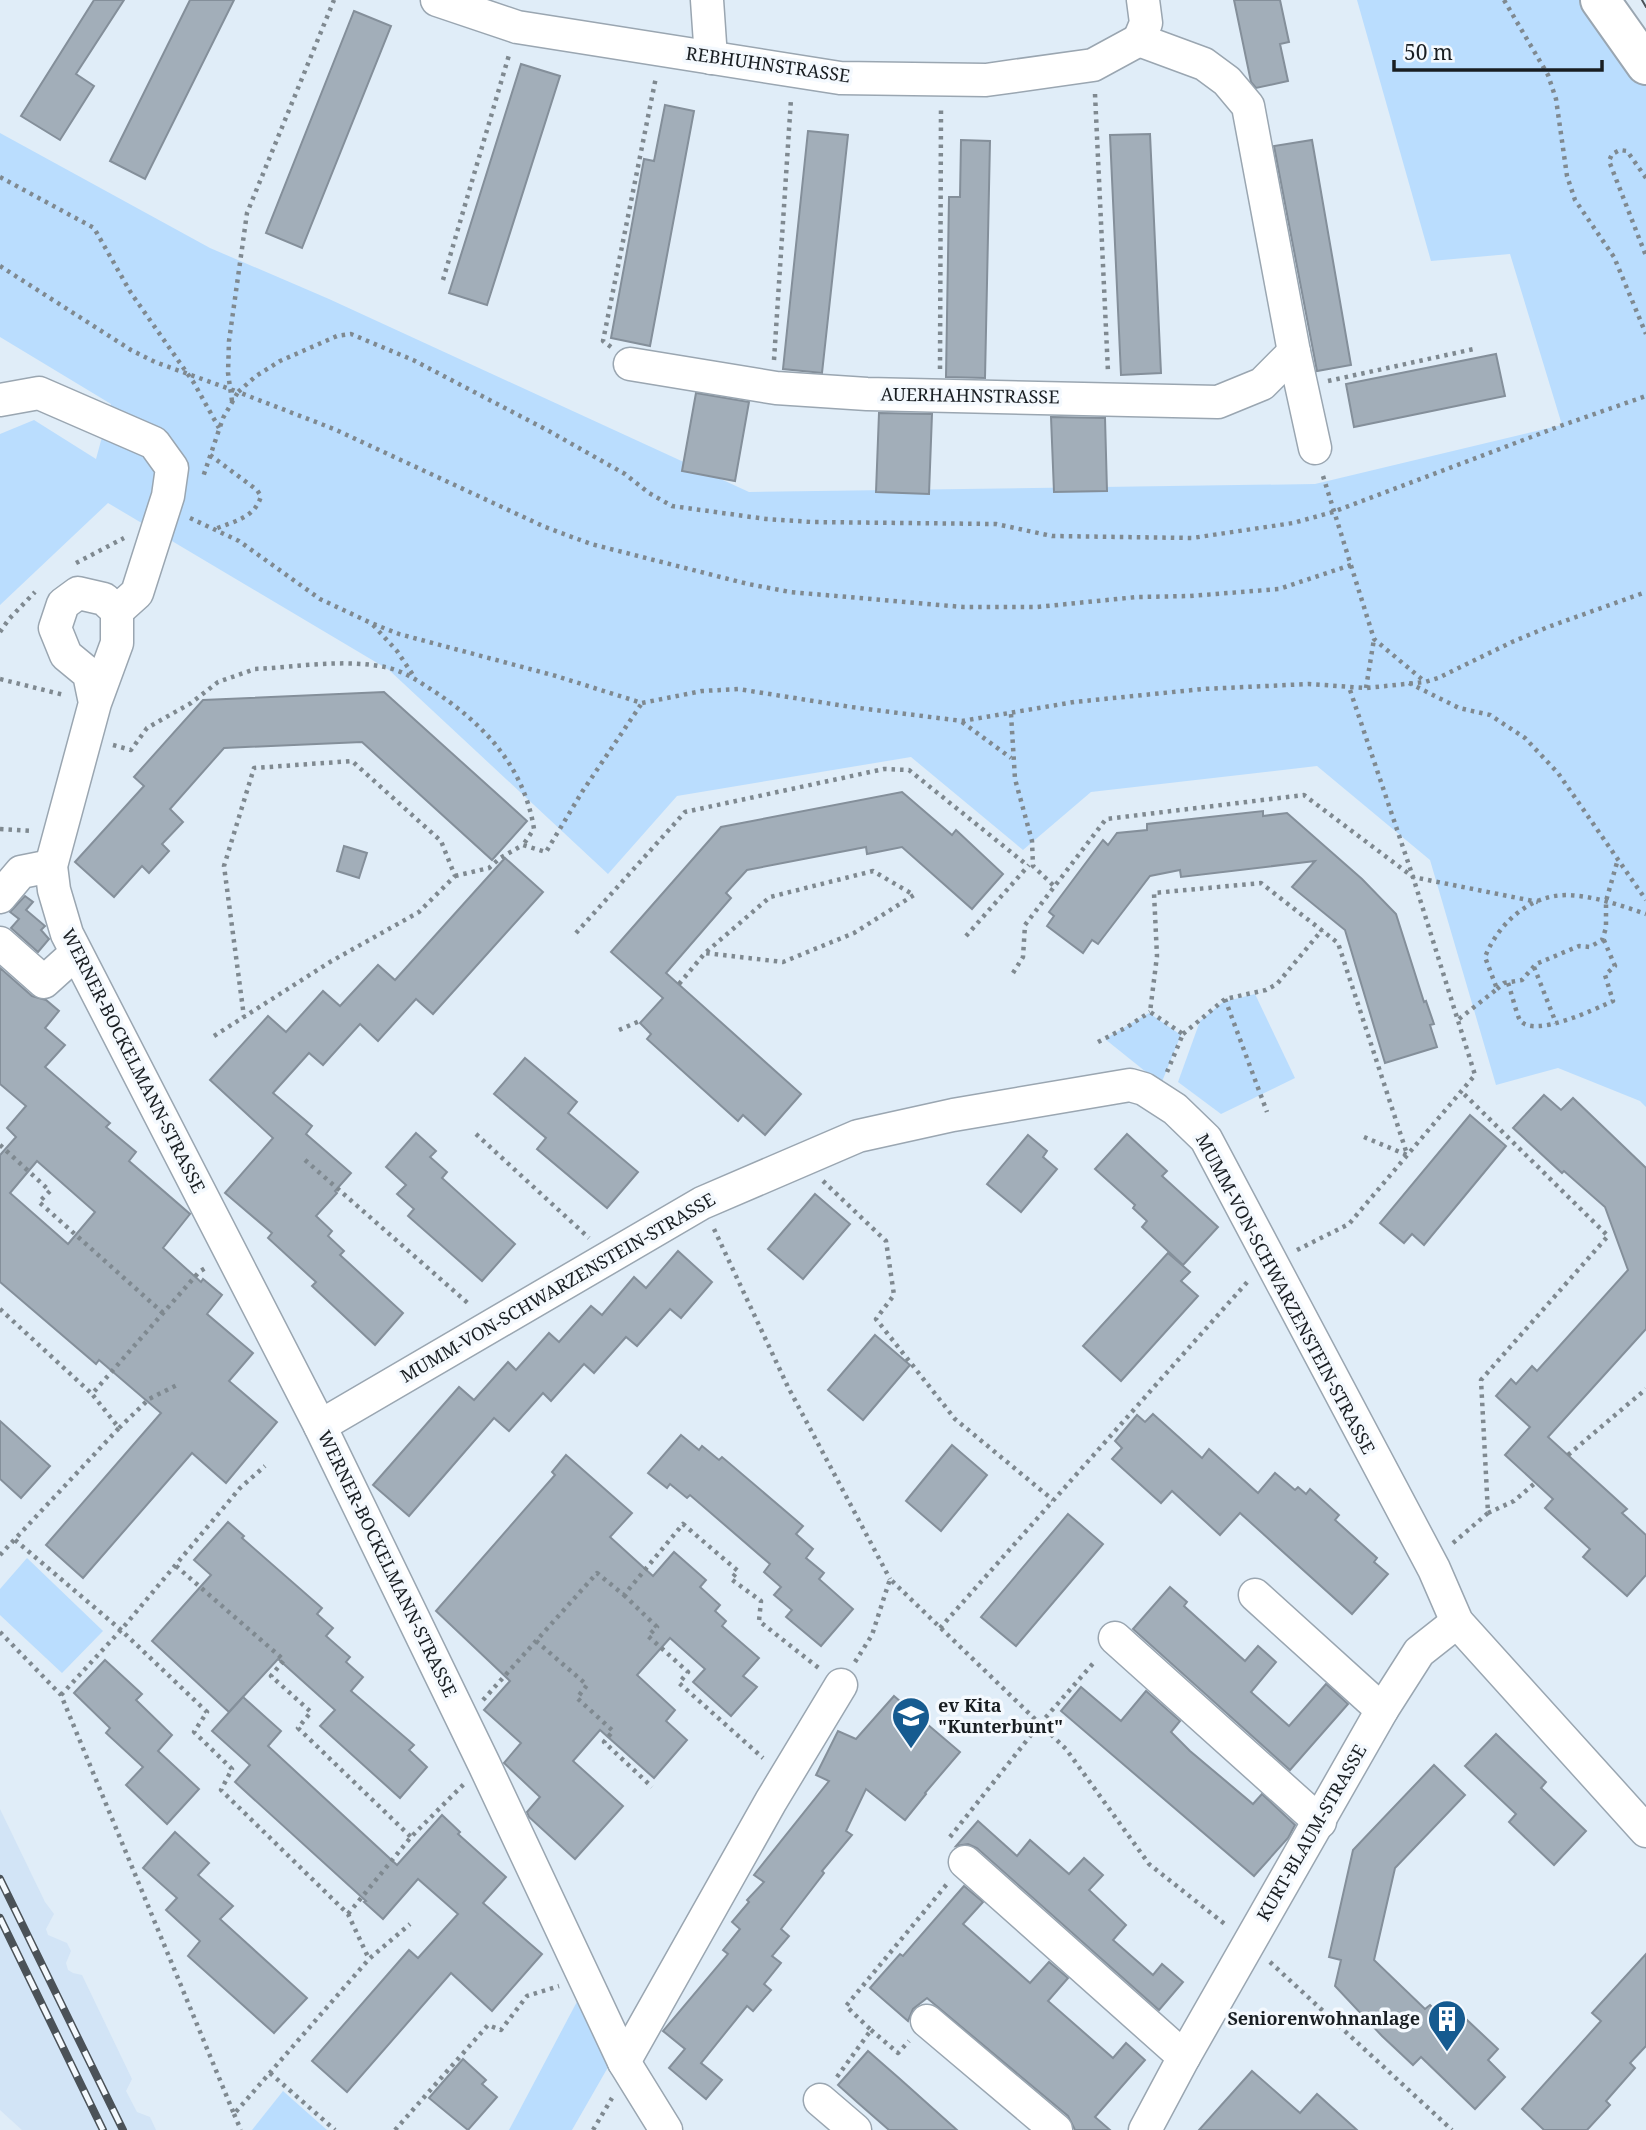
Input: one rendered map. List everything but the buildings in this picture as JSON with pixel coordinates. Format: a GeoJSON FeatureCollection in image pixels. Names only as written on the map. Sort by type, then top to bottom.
{"type":"FeatureCollection","features":[{"type":"Feature","properties":{"kind":"highway"},"geometry":{"type":"LineString","coordinates":[[1600,0],[1646,65]]}},
{"type":"Feature","properties":{"kind":"street","name":"REBHUHNSTRASSE"},"geometry":{"type":"LineString","coordinates":[[437,0],[517,27],[840,79],[986,80],[1093,65],[1139,40]]}},
{"type":"Feature","properties":{"kind":"street"},"geometry":{"type":"LineString","coordinates":[[707,0],[711,58]]}},
{"type":"Feature","properties":{"kind":"street"},"geometry":{"type":"LineString","coordinates":[[1143,0],[1146,23],[1139,40],[1204,64],[1227,81],[1248,106],[1294,352],[1315,448]]}},
{"type":"Feature","properties":{"kind":"street","name":"AUERHAHNSTRASSE"},"geometry":{"type":"LineString","coordinates":[[631,364],[789,389],[867,394],[1218,402],[1262,384],[1294,352]]}},
{"type":"Feature","properties":{"kind":"street"},"geometry":{"type":"LineString","coordinates":[[0,400],[39,393],[154,443],[172,468],[168,496],[137,593],[117,611],[104,599],[78,593],[63,604],[55,628],[66,655],[89,674],[95,703]]}},
{"type":"Feature","properties":{"kind":"street","name":"WERNER-BOCKELMANN-STRASSE"},"geometry":{"type":"LineString","coordinates":[[117,611],[117,643],[95,703],[51,866],[60,913],[75,954],[320,1426],[464,1722],[624,2062],[666,2130]]}},
{"type":"Feature","properties":{"kind":"street"},"geometry":{"type":"LineString","coordinates":[[0,897],[21,872],[51,866]]}},
{"type":"Feature","properties":{"kind":"street"},"geometry":{"type":"LineString","coordinates":[[0,943],[44,982],[75,954]]}},
{"type":"Feature","properties":{"kind":"street","name":"MUMM-VON-SCHWARZENSTEIN-STRASSE"},"geometry":{"type":"LineString","coordinates":[[320,1426],[702,1203],[858,1136],[953,1115],[1130,1085],[1156,1096],[1175,1109],[1206,1139],[1434,1569],[1457,1622],[1646,1831]]}},
{"type":"Feature","properties":{"kind":"street"},"geometry":{"type":"LineString","coordinates":[[1255,1595],[1382,1710]]}},
{"type":"Feature","properties":{"kind":"street","name":"KURT-BLAUM-STRASSE"},"geometry":{"type":"LineString","coordinates":[[1145,2130],[1382,1710],[1419,1653],[1457,1622]]}},
{"type":"Feature","properties":{"kind":"street"},"geometry":{"type":"LineString","coordinates":[[1115,1638],[1320,1822]]}},
{"type":"Feature","properties":{"kind":"street"},"geometry":{"type":"LineString","coordinates":[[624,2062],[785,1778],[841,1685]]}},
{"type":"Feature","properties":{"kind":"street"},"geometry":{"type":"LineString","coordinates":[[965,1862],[1184,2057]]}},
{"type":"Feature","properties":{"kind":"street"},"geometry":{"type":"LineString","coordinates":[[927,2021],[1056,2130]]}},
{"type":"Feature","properties":{"kind":"street"},"geometry":{"type":"LineString","coordinates":[[820,2100],[855,2130]]}},
{"type":"Feature","properties":{"kind":"path"},"geometry":{"type":"LineString","coordinates":[[232,401],[229,341],[247,212],[334,0]]}},
{"type":"Feature","properties":{"kind":"path"},"geometry":{"type":"LineString","coordinates":[[1504,0],[1548,75],[1556,99],[1567,176],[1575,200],[1614,257],[1646,334]]}},
{"type":"Feature","properties":{"kind":"path"},"geometry":{"type":"LineString","coordinates":[[443,280],[517,27]]}},
{"type":"Feature","properties":{"kind":"path"},"geometry":{"type":"LineString","coordinates":[[603,341],[662,49]]}},
{"type":"Feature","properties":{"kind":"path"},"geometry":{"type":"LineString","coordinates":[[1093,65],[1109,383]]}},
{"type":"Feature","properties":{"kind":"path"},"geometry":{"type":"LineString","coordinates":[[773,366],[793,71]]}},
{"type":"Feature","properties":{"kind":"path"},"geometry":{"type":"LineString","coordinates":[[940,376],[941,79]]}},
{"type":"Feature","properties":{"kind":"path"},"geometry":{"type":"LineString","coordinates":[[1646,178],[1627,151],[1620,150],[1612,154],[1609,161],[1646,256]]}},
{"type":"Feature","properties":{"kind":"path"},"geometry":{"type":"LineString","coordinates":[[0,177],[94,228],[131,293],[209,407],[219,429]]}},
{"type":"Feature","properties":{"kind":"path"},"geometry":{"type":"LineString","coordinates":[[0,266],[131,350],[155,362],[334,429],[545,527],[591,544],[748,584],[790,592],[963,607],[1037,607],[1137,597],[1279,589],[1351,565]]}},
{"type":"Feature","properties":{"kind":"path"},"geometry":{"type":"LineString","coordinates":[[214,529],[253,512],[258,507],[261,496],[257,490],[209,458],[219,429],[238,392],[280,360],[337,336],[351,334],[413,360],[547,430],[625,474],[649,494],[671,506],[766,519],[812,522],[996,524],[1052,536],[1192,538],[1293,523],[1334,512],[1646,396]]}},
{"type":"Feature","properties":{"kind":"path"},"geometry":{"type":"LineString","coordinates":[[1302,387],[1474,349]]}},
{"type":"Feature","properties":{"kind":"path"},"geometry":{"type":"LineString","coordinates":[[1315,448],[1374,639],[1366,688]]}},
{"type":"Feature","properties":{"kind":"path"},"geometry":{"type":"LineString","coordinates":[[161,516],[189,517],[239,541],[320,599],[399,634],[556,676],[642,703],[702,691],[738,689],[961,721],[1074,702],[1203,689],[1309,684],[1366,688],[1424,682],[1548,627],[1646,592]]}},
{"type":"Feature","properties":{"kind":"path"},"geometry":{"type":"LineString","coordinates":[[371,623],[397,651],[415,679]]}},
{"type":"Feature","properties":{"kind":"path"},"geometry":{"type":"LineString","coordinates":[[1374,639],[1424,682]]}},
{"type":"Feature","properties":{"kind":"path"},"geometry":{"type":"LineString","coordinates":[[86,738],[131,750],[147,728],[181,709],[218,682],[255,669],[370,664],[399,671],[415,679],[452,703],[483,728],[513,770],[524,792],[534,829],[523,845],[500,858],[489,868],[455,876],[419,912],[330,962],[214,1035]]}},
{"type":"Feature","properties":{"kind":"path"},"geometry":{"type":"LineString","coordinates":[[0,680],[95,703]]}},
{"type":"Feature","properties":{"kind":"path"},"geometry":{"type":"LineString","coordinates":[[1409,683],[1459,708],[1490,715],[1525,738],[1558,773],[1646,900]]}},
{"type":"Feature","properties":{"kind":"path"},"geometry":{"type":"LineString","coordinates":[[940,1628],[1256,1272],[1349,1224],[1475,1075],[1413,877],[1349,687]]}},
{"type":"Feature","properties":{"kind":"path"},"geometry":{"type":"LineString","coordinates":[[523,845],[546,852],[582,792],[642,703]]}},
{"type":"Feature","properties":{"kind":"path"},"geometry":{"type":"LineString","coordinates":[[966,936],[1030,865],[1032,841],[1018,795],[1012,759],[1011,714]]}},
{"type":"Feature","properties":{"kind":"path"},"geometry":{"type":"LineString","coordinates":[[961,721],[1012,759]]}},
{"type":"Feature","properties":{"kind":"path"},"geometry":{"type":"LineString","coordinates":[[244,1017],[223,866],[254,768],[352,761],[440,841],[455,876]]}},
{"type":"Feature","properties":{"kind":"path"},"geometry":{"type":"LineString","coordinates":[[576,933],[685,812],[884,769],[909,770],[1055,886]]}},
{"type":"Feature","properties":{"kind":"path"},"geometry":{"type":"LineString","coordinates":[[1013,973],[1023,957],[1025,925],[1106,818],[1304,795],[1413,877],[1538,902]]}},
{"type":"Feature","properties":{"kind":"path"},"geometry":{"type":"LineString","coordinates":[[1508,983],[1516,1003],[1517,1016],[1523,1024],[1532,1028],[1556,1023],[1613,1001],[1605,975],[1615,966],[1603,938],[1606,901],[1618,859]]}},
{"type":"Feature","properties":{"kind":"path"},"geometry":{"type":"LineString","coordinates":[[679,984],[705,953],[770,897],[873,871],[914,895],[854,933],[783,962],[705,953]]}},
{"type":"Feature","properties":{"kind":"path"},"geometry":{"type":"LineString","coordinates":[[1098,1042],[1150,1012],[1157,956],[1154,892],[1261,883],[1338,943],[1407,1155]]}},
{"type":"Feature","properties":{"kind":"path"},"geometry":{"type":"LineString","coordinates":[[1497,989],[1486,961],[1487,953],[1508,920],[1517,912],[1538,902],[1569,895],[1606,901],[1646,914]]}},
{"type":"Feature","properties":{"kind":"path"},"geometry":{"type":"LineString","coordinates":[[1156,1096],[1183,1034],[1225,999],[1266,990],[1277,984],[1322,930]]}},
{"type":"Feature","properties":{"kind":"path"},"geometry":{"type":"LineString","coordinates":[[1459,1019],[1503,983],[1522,980],[1534,967],[1579,946],[1590,947],[1603,938]]}},
{"type":"Feature","properties":{"kind":"path"},"geometry":{"type":"LineString","coordinates":[[1534,967],[1556,1023]]}},
{"type":"Feature","properties":{"kind":"path"},"geometry":{"type":"LineString","coordinates":[[1225,999],[1267,1112]]}},
{"type":"Feature","properties":{"kind":"path"},"geometry":{"type":"LineString","coordinates":[[1150,1012],[1183,1034]]}},
{"type":"Feature","properties":{"kind":"path"},"geometry":{"type":"LineString","coordinates":[[620,1030],[642,1020]]}},
{"type":"Feature","properties":{"kind":"path"},"geometry":{"type":"LineString","coordinates":[[1461,1091],[1608,1236],[1481,1380],[1488,1513]]}},
{"type":"Feature","properties":{"kind":"path"},"geometry":{"type":"LineString","coordinates":[[477,1135],[610,1257]]}},
{"type":"Feature","properties":{"kind":"path"},"geometry":{"type":"LineString","coordinates":[[1364,1138],[1407,1155]]}},
{"type":"Feature","properties":{"kind":"path"},"geometry":{"type":"LineString","coordinates":[[0,1145],[50,1191],[39,1202],[163,1312]]}},
{"type":"Feature","properties":{"kind":"path"},"geometry":{"type":"LineString","coordinates":[[305,1160],[493,1325]]}},
{"type":"Feature","properties":{"kind":"path"},"geometry":{"type":"LineString","coordinates":[[802,1160],[886,1241],[894,1294],[876,1319],[955,1419],[1053,1500]]}},
{"type":"Feature","properties":{"kind":"path"},"geometry":{"type":"LineString","coordinates":[[702,1203],[788,1387],[890,1579],[1066,1749],[1149,1864],[1249,1944],[1452,2130]]}},
{"type":"Feature","properties":{"kind":"path"},"geometry":{"type":"LineString","coordinates":[[92,1394],[199,1272],[231,1252]]}},
{"type":"Feature","properties":{"kind":"path"},"geometry":{"type":"LineString","coordinates":[[0,1309],[92,1394],[119,1428]]}},
{"type":"Feature","properties":{"kind":"path"},"geometry":{"type":"LineString","coordinates":[[0,1555],[149,1399],[177,1385]]}},
{"type":"Feature","properties":{"kind":"path"},"geometry":{"type":"LineString","coordinates":[[1568,1455],[1644,1396],[1646,1390]]}},
{"type":"Feature","properties":{"kind":"path"},"geometry":{"type":"LineString","coordinates":[[61,1695],[121,1630],[240,1488],[265,1466]]}},
{"type":"Feature","properties":{"kind":"path"},"geometry":{"type":"LineString","coordinates":[[1453,1543],[1488,1513],[1514,1501],[1535,1483]]}},
{"type":"Feature","properties":{"kind":"path"},"geometry":{"type":"LineString","coordinates":[[624,1595],[683,1524],[738,1571],[731,1579],[761,1601],[759,1621],[841,1685],[872,1635],[890,1579]]}},
{"type":"Feature","properties":{"kind":"path"},"geometry":{"type":"LineString","coordinates":[[15,1540],[121,1630],[207,1712],[194,1732],[232,1769],[221,1790],[348,1913],[369,1959]]}},
{"type":"Feature","properties":{"kind":"path"},"geometry":{"type":"LineString","coordinates":[[176,1566],[284,1661],[271,1676],[311,1712],[298,1728],[411,1837]]}},
{"type":"Feature","properties":{"kind":"path"},"geometry":{"type":"LineString","coordinates":[[464,1722],[597,1573],[657,1627],[648,1636],[688,1672],[678,1683],[785,1778]]}},
{"type":"Feature","properties":{"kind":"path"},"geometry":{"type":"LineString","coordinates":[[0,1632],[61,1695],[241,2130]]}},
{"type":"Feature","properties":{"kind":"path"},"geometry":{"type":"LineString","coordinates":[[536,1641],[587,1685],[578,1698],[613,1731],[604,1742],[652,1787]]}},
{"type":"Feature","properties":{"kind":"path"},"geometry":{"type":"LineString","coordinates":[[348,1913],[411,1837],[484,1764]]}},
{"type":"Feature","properties":{"kind":"path"},"geometry":{"type":"LineString","coordinates":[[234,2114],[369,1959],[410,1924]]}},
{"type":"Feature","properties":{"kind":"path"},"geometry":{"type":"LineString","coordinates":[[395,2130],[488,2025],[500,2031],[527,1996],[584,1978]]}},
{"type":"Feature","properties":{"kind":"path"},"geometry":{"type":"LineString","coordinates":[[871,2031],[898,2053],[927,2021]]}},
{"type":"Feature","properties":{"kind":"path"},"geometry":{"type":"LineString","coordinates":[[270,2073],[335,2130]]}},
{"type":"Feature","properties":{"kind":"shaded area"},"geometry":{"type":"Polygon","coordinates":[[[1357,0],[1599,0],[1646,81],[1646,1107],[1640,1101],[1558,1068],[1496,1085],[1430,860],[1317,766],[1091,792],[1023,850],[911,757],[677,796],[608,874],[389,670],[108,503],[0,605],[0,434],[34,420],[96,459],[111,404],[0,337],[0,133],[210,248],[329,299],[749,492],[1315,484],[1562,425],[1510,254],[1431,261],[1357,0]]]}},
{"type":"Feature","properties":{"kind":"shaded area"},"geometry":{"type":"Polygon","coordinates":[[[1255,994],[1295,1078],[1221,1114],[1178,1082],[1200,1021],[1223,1002],[1255,994]]]}},
{"type":"Feature","properties":{"kind":"shaded area"},"geometry":{"type":"Polygon","coordinates":[[[1149,1013],[1181,1035],[1161,1084],[1105,1039],[1149,1013]]]}},
{"type":"Feature","properties":{"kind":"shaded area"},"geometry":{"type":"Polygon","coordinates":[[[27,1558],[103,1631],[62,1673],[0,1615],[0,1589],[27,1558]]]}},
{"type":"Feature","properties":{"kind":"shaded area"},"geometry":{"type":"Polygon","coordinates":[[[0,1809],[45,1902],[54,1914],[46,1929],[48,1935],[67,1943],[71,1951],[66,1963],[68,1970],[82,1975],[132,2079],[126,2091],[137,2112],[150,2117],[156,2130],[22,2130],[0,2110],[0,1809]]]}},
{"type":"Feature","properties":{"kind":"shaded area"},"geometry":{"type":"Polygon","coordinates":[[[580,1996],[611,2062],[572,2130],[509,2130],[580,1996]]]}},
{"type":"Feature","properties":{"kind":"shaded area"},"geometry":{"type":"Polygon","coordinates":[[[283,2091],[327,2130],[252,2130],[283,2091]]]}},
{"type":"Feature","properties":{"kind":"tram line"},"geometry":{"type":"LineString","coordinates":[[1642,0],[1646,7]]}},
{"type":"Feature","properties":{"kind":"railway"},"geometry":{"type":"LineString","coordinates":[[0,1879],[123,2130]]}},
{"type":"Feature","properties":{"kind":"railway"},"geometry":{"type":"LineString","coordinates":[[0,1918],[103,2130]]}},
{"type":"Feature","properties":{"kind":"place","name":"ev Kita \"Kunterbunt\""},"geometry":{"type":"Point","coordinates":[911,1750]}},
{"type":"Feature","properties":{"kind":"place","name":"Seniorenwohnanlage"},"geometry":{"type":"Point","coordinates":[1447,2053]}}]}
